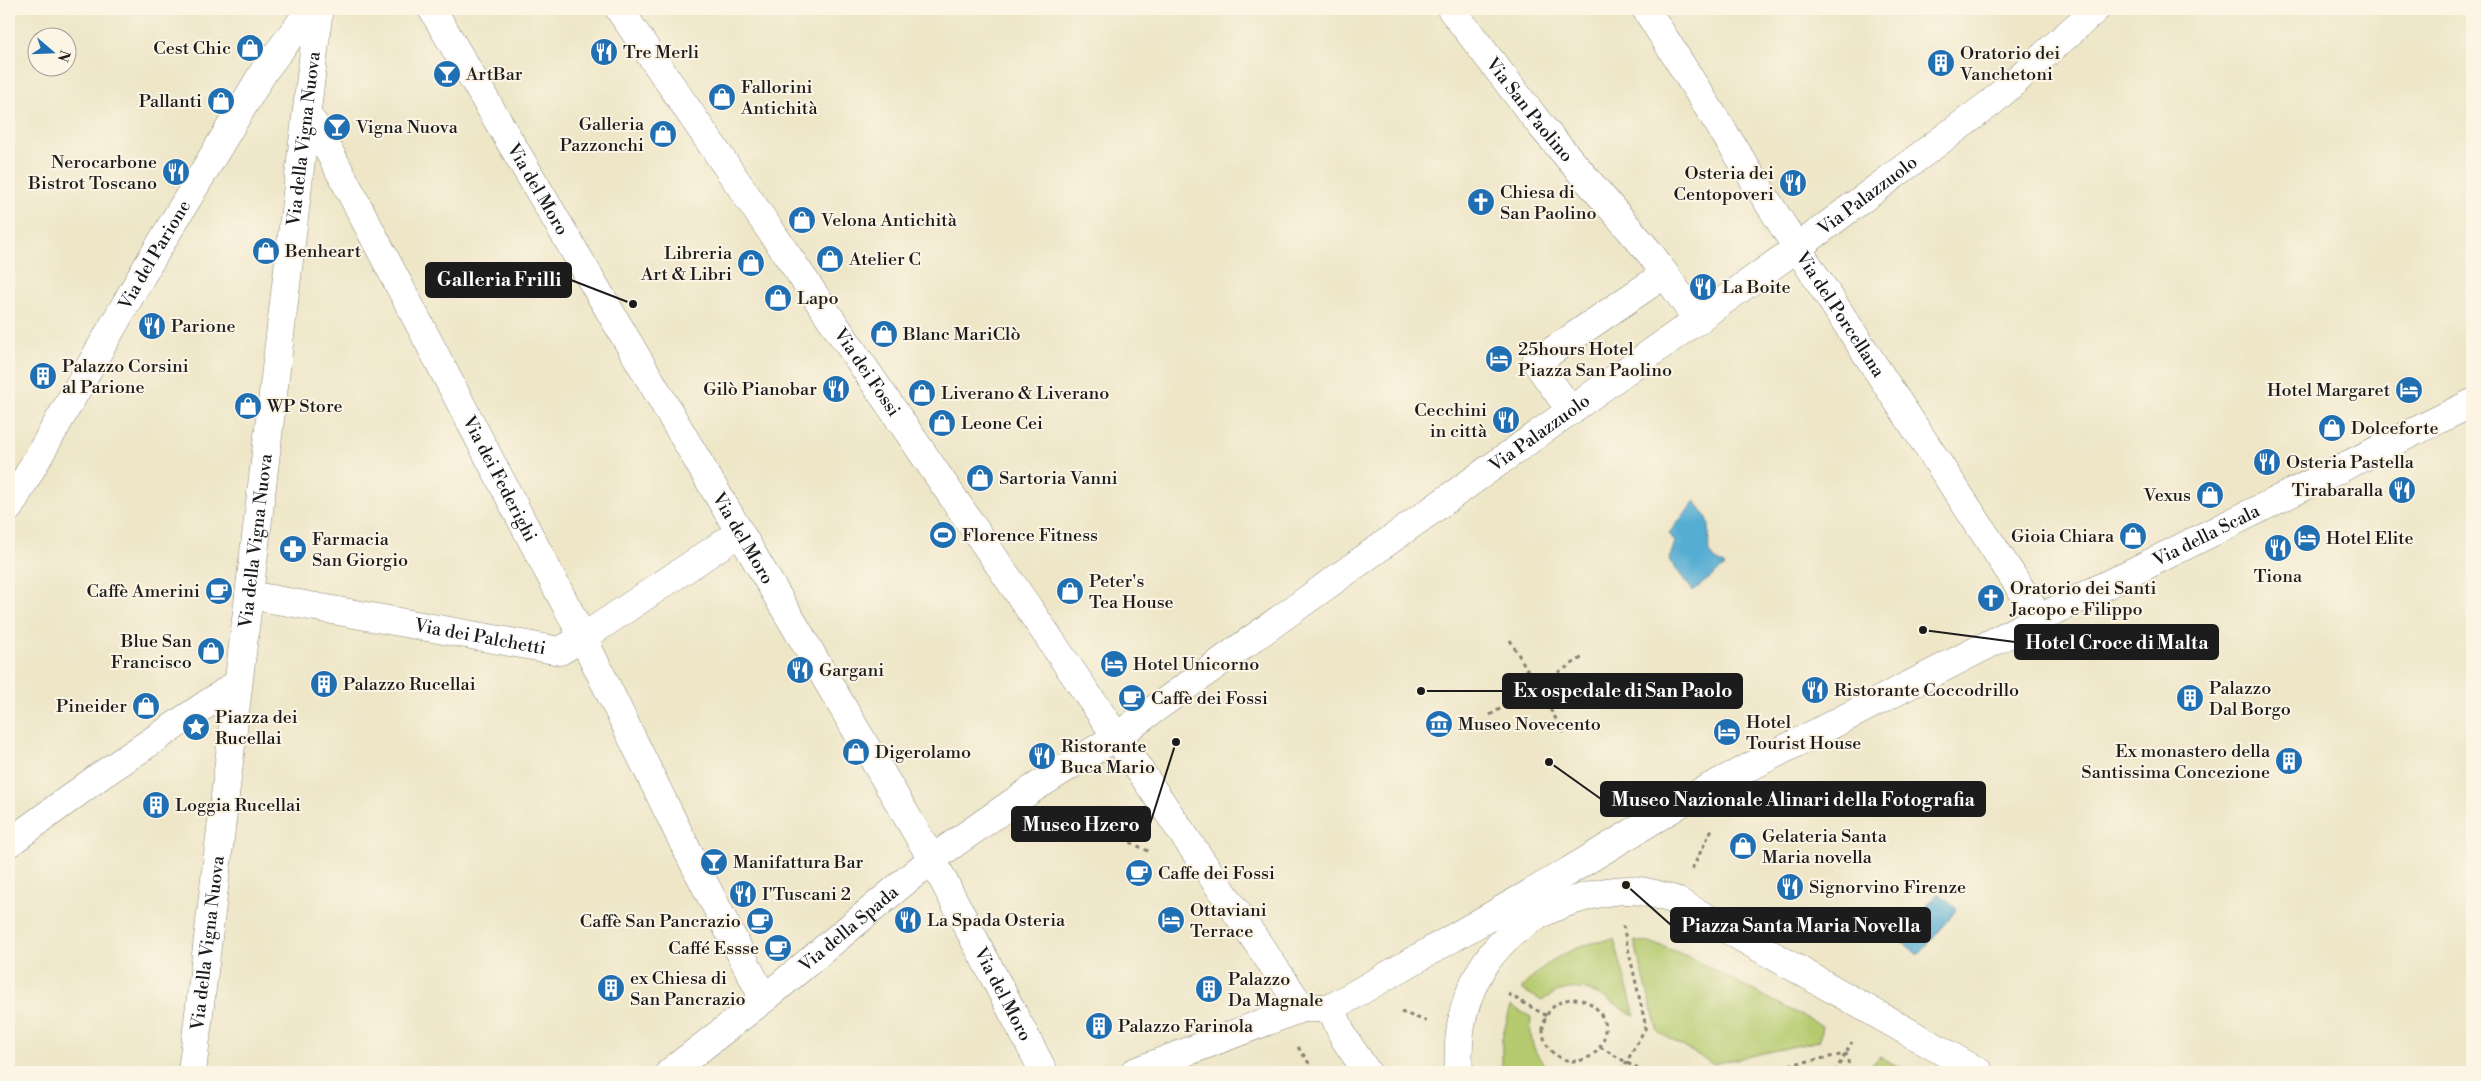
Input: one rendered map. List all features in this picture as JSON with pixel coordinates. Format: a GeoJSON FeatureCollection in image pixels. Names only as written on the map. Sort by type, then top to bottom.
{"type":"FeatureCollection","features":[{"type":"Feature","properties":{"kind":"street","name":"Via del Parione"},"geometry":{"type":"LineString","coordinates":[[9,508],[149,263],[259,80],[310,9]]}},
{"type":"Feature","properties":{"kind":"street","name":"Via della Vigna Nuova"},"geometry":{"type":"LineString","coordinates":[[192,1072],[319,9]]}},
{"type":"Feature","properties":{"kind":"street","name":"Via del Moro"},"geometry":{"type":"LineString","coordinates":[[432,9],[932,859],[1044,1072]]}},
{"type":"Feature","properties":{"kind":"street","name":"Via dei Fossi"},"geometry":{"type":"LineString","coordinates":[[619,9],[1302,1008]]}},
{"type":"Feature","properties":{"kind":"street","name":"Via San Paolino"},"geometry":{"type":"LineString","coordinates":[[1451,9],[1542,127],[1657,263],[1698,321]]}},
{"type":"Feature","properties":{"kind":"street","name":"Via del Porcellana"},"geometry":{"type":"LineString","coordinates":[[1646,9],[1797,248],[2040,618]]}},
{"type":"Feature","properties":{"kind":"street","name":"Via Palazzuolo"},"geometry":{"type":"LineString","coordinates":[[1031,790],[1117,736],[1698,321],[1992,102],[2096,9]]}},
{"type":"Feature","properties":{"kind":"street","name":"Via dei Federighi"},"geometry":{"type":"LineString","coordinates":[[307,115],[317,128],[582,636],[686,848],[764,998]]}},
{"type":"Feature","properties":{"kind":"street"},"geometry":{"type":"LineString","coordinates":[[1571,411],[1536,362],[1657,263]]}},
{"type":"Feature","properties":{"kind":"street","name":"Via della Scala"},"geometry":{"type":"LineString","coordinates":[[1331,1008],[1597,854],[1691,797],[2040,618],[2472,403]]}},
{"type":"Feature","properties":{"kind":"street","name":"Via dei Palchetti"},"geometry":{"type":"LineString","coordinates":[[249,595],[560,651],[582,636],[587,635],[739,533]]}},
{"type":"Feature","properties":{"kind":"street"},"geometry":{"type":"LineString","coordinates":[[9,843],[100,776],[238,683]]}},
{"type":"Feature","properties":{"kind":"street","name":"Via della Spada"},"geometry":{"type":"LineString","coordinates":[[670,1072],[764,998],[932,859],[1031,790]]}},
{"type":"Feature","properties":{"kind":"street"},"geometry":{"type":"LineString","coordinates":[[1459,1072],[1457,1044],[1468,997],[1488,956],[1505,938],[1526,922],[1548,910],[1579,898],[1615,891],[1632,890],[1675,900],[1979,1072]]}},
{"type":"Feature","properties":{"kind":"street"},"geometry":{"type":"LineString","coordinates":[[1134,1072],[1302,1008],[1331,1008],[1344,1038],[1367,1072]]}},
{"type":"Feature","properties":{"kind":"path"},"geometry":{"type":"LineString","coordinates":[[1510,640],[1564,733]]}},
{"type":"Feature","properties":{"kind":"path"},"geometry":{"type":"LineString","coordinates":[[1490,716],[1583,658]]}},
{"type":"Feature","properties":{"kind":"path"},"geometry":{"type":"LineString","coordinates":[[1058,806],[1152,853]]}},
{"type":"Feature","properties":{"kind":"path"},"geometry":{"type":"LineString","coordinates":[[1675,900],[1708,841],[1716,820]]}},
{"type":"Feature","properties":{"kind":"path"},"geometry":{"type":"LineString","coordinates":[[1615,891],[1646,1027],[1621,1072]]}},
{"type":"Feature","properties":{"kind":"path"},"geometry":{"type":"LineString","coordinates":[[1477,977],[1547,1016]]}},
{"type":"Feature","properties":{"kind":"path"},"geometry":{"type":"LineString","coordinates":[[1573,998],[1592,1003],[1604,1019],[1604,1038],[1600,1048],[1594,1055],[1576,1061],[1557,1056],[1550,1050],[1543,1032],[1547,1016],[1554,1006],[1573,998]]}},
{"type":"Feature","properties":{"kind":"path"},"geometry":{"type":"LineString","coordinates":[[1600,1048],[1643,1072]]}},
{"type":"Feature","properties":{"kind":"path"},"geometry":{"type":"LineString","coordinates":[[1750,1072],[1846,1054]]}},
{"type":"Feature","properties":{"kind":"path"},"geometry":{"type":"LineString","coordinates":[[1835,1072],[1846,1054]]}},
{"type":"Feature","properties":{"kind":"path"},"geometry":{"type":"LineString","coordinates":[[1846,1054],[1851,1072]]}},
{"type":"Feature","properties":{"kind":"green space"},"geometry":{"type":"Polygon","coordinates":[[[1614,939],[1635,1016],[1590,991],[1568,989],[1555,993],[1542,1001],[1521,989],[1541,969],[1574,949],[1614,939]]]}},
{"type":"Feature","properties":{"kind":"green space"},"geometry":{"type":"Polygon","coordinates":[[[1634,940],[1659,945],[1687,956],[1822,1026],[1819,1041],[1713,1064],[1658,1032],[1634,940]]]}},
{"type":"Feature","properties":{"kind":"green space"},"geometry":{"type":"Polygon","coordinates":[[[1511,1006],[1531,1017],[1531,1034],[1534,1049],[1543,1062],[1556,1072],[1502,1072],[1502,1038],[1511,1006]]]}},
{"type":"Feature","properties":{"kind":"green space"},"geometry":{"type":"Polygon","coordinates":[[[1880,1057],[1909,1072],[1869,1072],[1868,1068],[1880,1057]]]}},
{"type":"Feature","properties":{"kind":"water"},"geometry":{"type":"Polygon","coordinates":[[[1695,501],[1708,521],[1709,545],[1712,556],[1725,566],[1693,591],[1669,560],[1675,542],[1669,533],[1695,501]]]}},
{"type":"Feature","properties":{"kind":"water"},"geometry":{"type":"Polygon","coordinates":[[[1938,893],[1957,909],[1918,955],[1899,939],[1938,893]]]}},
{"type":"Feature","properties":{"kind":"place","name":"Cest Chic"},"geometry":{"type":"Point","coordinates":[250,48]}},
{"type":"Feature","properties":{"kind":"place","name":"Tre Merli"},"geometry":{"type":"Point","coordinates":[604,52]}},
{"type":"Feature","properties":{"kind":"place","name":"Oratorio dei Vanchetoni"},"geometry":{"type":"Point","coordinates":[1941,63]}},
{"type":"Feature","properties":{"kind":"place","name":"ArtBar"},"geometry":{"type":"Point","coordinates":[447,74]}},
{"type":"Feature","properties":{"kind":"place","name":"Fallorini Antichità"},"geometry":{"type":"Point","coordinates":[722,97]}},
{"type":"Feature","properties":{"kind":"place","name":"Pallanti"},"geometry":{"type":"Point","coordinates":[221,101]}},
{"type":"Feature","properties":{"kind":"place","name":"Vigna Nuova"},"geometry":{"type":"Point","coordinates":[337,127]}},
{"type":"Feature","properties":{"kind":"place","name":"Galleria Pazzonchi"},"geometry":{"type":"Point","coordinates":[663,134]}},
{"type":"Feature","properties":{"kind":"place","name":"Nerocarbone Bistrot Toscano"},"geometry":{"type":"Point","coordinates":[176,172]}},
{"type":"Feature","properties":{"kind":"place","name":"Osteria dei Centopoveri"},"geometry":{"type":"Point","coordinates":[1793,183]}},
{"type":"Feature","properties":{"kind":"place","name":"Chiesa di San Paolino"},"geometry":{"type":"Point","coordinates":[1481,202]}},
{"type":"Feature","properties":{"kind":"place","name":"Velona Antichità"},"geometry":{"type":"Point","coordinates":[802,220]}},
{"type":"Feature","properties":{"kind":"place","name":"Benheart"},"geometry":{"type":"Point","coordinates":[266,251]}},
{"type":"Feature","properties":{"kind":"place","name":"Atelier C"},"geometry":{"type":"Point","coordinates":[830,259]}},
{"type":"Feature","properties":{"kind":"place","name":"Libreria Art & Libri"},"geometry":{"type":"Point","coordinates":[751,263]}},
{"type":"Feature","properties":{"kind":"place","name":"La Boite"},"geometry":{"type":"Point","coordinates":[1703,287]}},
{"type":"Feature","properties":{"kind":"place","name":"Lapo"},"geometry":{"type":"Point","coordinates":[778,298]}},
{"type":"Feature","properties":{"kind":"place","name":"Galleria Frilli"},"geometry":{"type":"Point","coordinates":[633,304]}},
{"type":"Feature","properties":{"kind":"place","name":"Parione"},"geometry":{"type":"Point","coordinates":[152,326]}},
{"type":"Feature","properties":{"kind":"place","name":"Blanc MariClò"},"geometry":{"type":"Point","coordinates":[884,334]}},
{"type":"Feature","properties":{"kind":"place","name":"25hours Hotel Piazza San Paolino"},"geometry":{"type":"Point","coordinates":[1499,359]}},
{"type":"Feature","properties":{"kind":"place","name":"Palazzo Corsini al Parione"},"geometry":{"type":"Point","coordinates":[43,376]}},
{"type":"Feature","properties":{"kind":"place","name":"Gilò Pianobar"},"geometry":{"type":"Point","coordinates":[836,389]}},
{"type":"Feature","properties":{"kind":"place","name":"Hotel Margaret"},"geometry":{"type":"Point","coordinates":[2409,390]}},
{"type":"Feature","properties":{"kind":"place","name":"Liverano & Liverano"},"geometry":{"type":"Point","coordinates":[922,393]}},
{"type":"Feature","properties":{"kind":"place","name":"WP Store"},"geometry":{"type":"Point","coordinates":[248,406]}},
{"type":"Feature","properties":{"kind":"place","name":"Cecchini in città"},"geometry":{"type":"Point","coordinates":[1506,420]}},
{"type":"Feature","properties":{"kind":"place","name":"Leone Cei"},"geometry":{"type":"Point","coordinates":[942,423]}},
{"type":"Feature","properties":{"kind":"place","name":"Dolceforte"},"geometry":{"type":"Point","coordinates":[2332,428]}},
{"type":"Feature","properties":{"kind":"place","name":"Osteria Pastella"},"geometry":{"type":"Point","coordinates":[2267,462]}},
{"type":"Feature","properties":{"kind":"place","name":"Sartoria Vanni"},"geometry":{"type":"Point","coordinates":[980,478]}},
{"type":"Feature","properties":{"kind":"place","name":"Tirabaralla"},"geometry":{"type":"Point","coordinates":[2402,490]}},
{"type":"Feature","properties":{"kind":"place","name":"Vexus"},"geometry":{"type":"Point","coordinates":[2210,495]}},
{"type":"Feature","properties":{"kind":"place","name":"Florence Fitness"},"geometry":{"type":"Point","coordinates":[943,535]}},
{"type":"Feature","properties":{"kind":"place","name":"Gioia Chiara"},"geometry":{"type":"Point","coordinates":[2133,536]}},
{"type":"Feature","properties":{"kind":"place","name":"Hotel Elite"},"geometry":{"type":"Point","coordinates":[2307,538]}},
{"type":"Feature","properties":{"kind":"place","name":"Tiona"},"geometry":{"type":"Point","coordinates":[2278,548]}},
{"type":"Feature","properties":{"kind":"place","name":"Farmacia San Giorgio"},"geometry":{"type":"Point","coordinates":[293,549]}},
{"type":"Feature","properties":{"kind":"place","name":"Caffè Amerini"},"geometry":{"type":"Point","coordinates":[219,591]}},
{"type":"Feature","properties":{"kind":"place","name":"Peter's Tea House"},"geometry":{"type":"Point","coordinates":[1070,591]}},
{"type":"Feature","properties":{"kind":"place","name":"Oratorio dei Santi Jacopo e Filippo"},"geometry":{"type":"Point","coordinates":[1991,598]}},
{"type":"Feature","properties":{"kind":"place","name":"Hotel Croce di Malta"},"geometry":{"type":"Point","coordinates":[1923,630]}},
{"type":"Feature","properties":{"kind":"place","name":"Blue San Francisco"},"geometry":{"type":"Point","coordinates":[211,651]}},
{"type":"Feature","properties":{"kind":"place","name":"Hotel Unicorno"},"geometry":{"type":"Point","coordinates":[1114,664]}},
{"type":"Feature","properties":{"kind":"place","name":"Gargani"},"geometry":{"type":"Point","coordinates":[800,670]}},
{"type":"Feature","properties":{"kind":"place","name":"Palazzo Rucellai"},"geometry":{"type":"Point","coordinates":[324,684]}},
{"type":"Feature","properties":{"kind":"place","name":"Ristorante Coccodrillo"},"geometry":{"type":"Point","coordinates":[1815,690]}},
{"type":"Feature","properties":{"kind":"place","name":"Ex ospedale di San Paolo"},"geometry":{"type":"Point","coordinates":[1421,691]}},
{"type":"Feature","properties":{"kind":"place","name":"Caffè dei Fossi"},"geometry":{"type":"Point","coordinates":[1132,698]}},
{"type":"Feature","properties":{"kind":"place","name":"Palazzo Dal Borgo"},"geometry":{"type":"Point","coordinates":[2190,698]}},
{"type":"Feature","properties":{"kind":"place","name":"Pineider"},"geometry":{"type":"Point","coordinates":[146,706]}},
{"type":"Feature","properties":{"kind":"place","name":"Museo Novecento"},"geometry":{"type":"Point","coordinates":[1439,724]}},
{"type":"Feature","properties":{"kind":"place","name":"Piazza dei Rucellai"},"geometry":{"type":"Point","coordinates":[196,727]}},
{"type":"Feature","properties":{"kind":"place","name":"Hotel Tourist House"},"geometry":{"type":"Point","coordinates":[1727,732]}},
{"type":"Feature","properties":{"kind":"place","name":"Museo Hzero"},"geometry":{"type":"Point","coordinates":[1176,742]}},
{"type":"Feature","properties":{"kind":"place","name":"Digerolamo"},"geometry":{"type":"Point","coordinates":[856,752]}},
{"type":"Feature","properties":{"kind":"place","name":"Ristorante Buca Mario"},"geometry":{"type":"Point","coordinates":[1042,756]}},
{"type":"Feature","properties":{"kind":"place","name":"Ex monastero della Santissima Concezione"},"geometry":{"type":"Point","coordinates":[2289,761]}},
{"type":"Feature","properties":{"kind":"place","name":"Museo Nazionale Alinari della Fotografia"},"geometry":{"type":"Point","coordinates":[1549,762]}},
{"type":"Feature","properties":{"kind":"place","name":"Loggia Rucellai"},"geometry":{"type":"Point","coordinates":[156,805]}},
{"type":"Feature","properties":{"kind":"place","name":"Gelateria Santa Maria novella"},"geometry":{"type":"Point","coordinates":[1743,846]}},
{"type":"Feature","properties":{"kind":"place","name":"Manifattura Bar"},"geometry":{"type":"Point","coordinates":[714,862]}},
{"type":"Feature","properties":{"kind":"place","name":"Caffe dei Fossi"},"geometry":{"type":"Point","coordinates":[1139,873]}},
{"type":"Feature","properties":{"kind":"place","name":"Piazza Santa Maria Novella"},"geometry":{"type":"Point","coordinates":[1626,885]}},
{"type":"Feature","properties":{"kind":"place","name":"Signorvino Firenze"},"geometry":{"type":"Point","coordinates":[1790,887]}},
{"type":"Feature","properties":{"kind":"place","name":"I'Tuscani 2"},"geometry":{"type":"Point","coordinates":[743,894]}},
{"type":"Feature","properties":{"kind":"place","name":"La Spada Osteria"},"geometry":{"type":"Point","coordinates":[908,920]}},
{"type":"Feature","properties":{"kind":"place","name":"Ottaviani Terrace"},"geometry":{"type":"Point","coordinates":[1171,920]}},
{"type":"Feature","properties":{"kind":"place","name":"Caffè San Pancrazio"},"geometry":{"type":"Point","coordinates":[760,921]}},
{"type":"Feature","properties":{"kind":"place","name":"Caffé Essse"},"geometry":{"type":"Point","coordinates":[778,948]}},
{"type":"Feature","properties":{"kind":"place","name":"ex Chiesa di San Pancrazio"},"geometry":{"type":"Point","coordinates":[611,988]}},
{"type":"Feature","properties":{"kind":"place","name":"Palazzo Da Magnale"},"geometry":{"type":"Point","coordinates":[1209,989]}},
{"type":"Feature","properties":{"kind":"place","name":"Palazzo Farinola"},"geometry":{"type":"Point","coordinates":[1099,1026]}}]}
